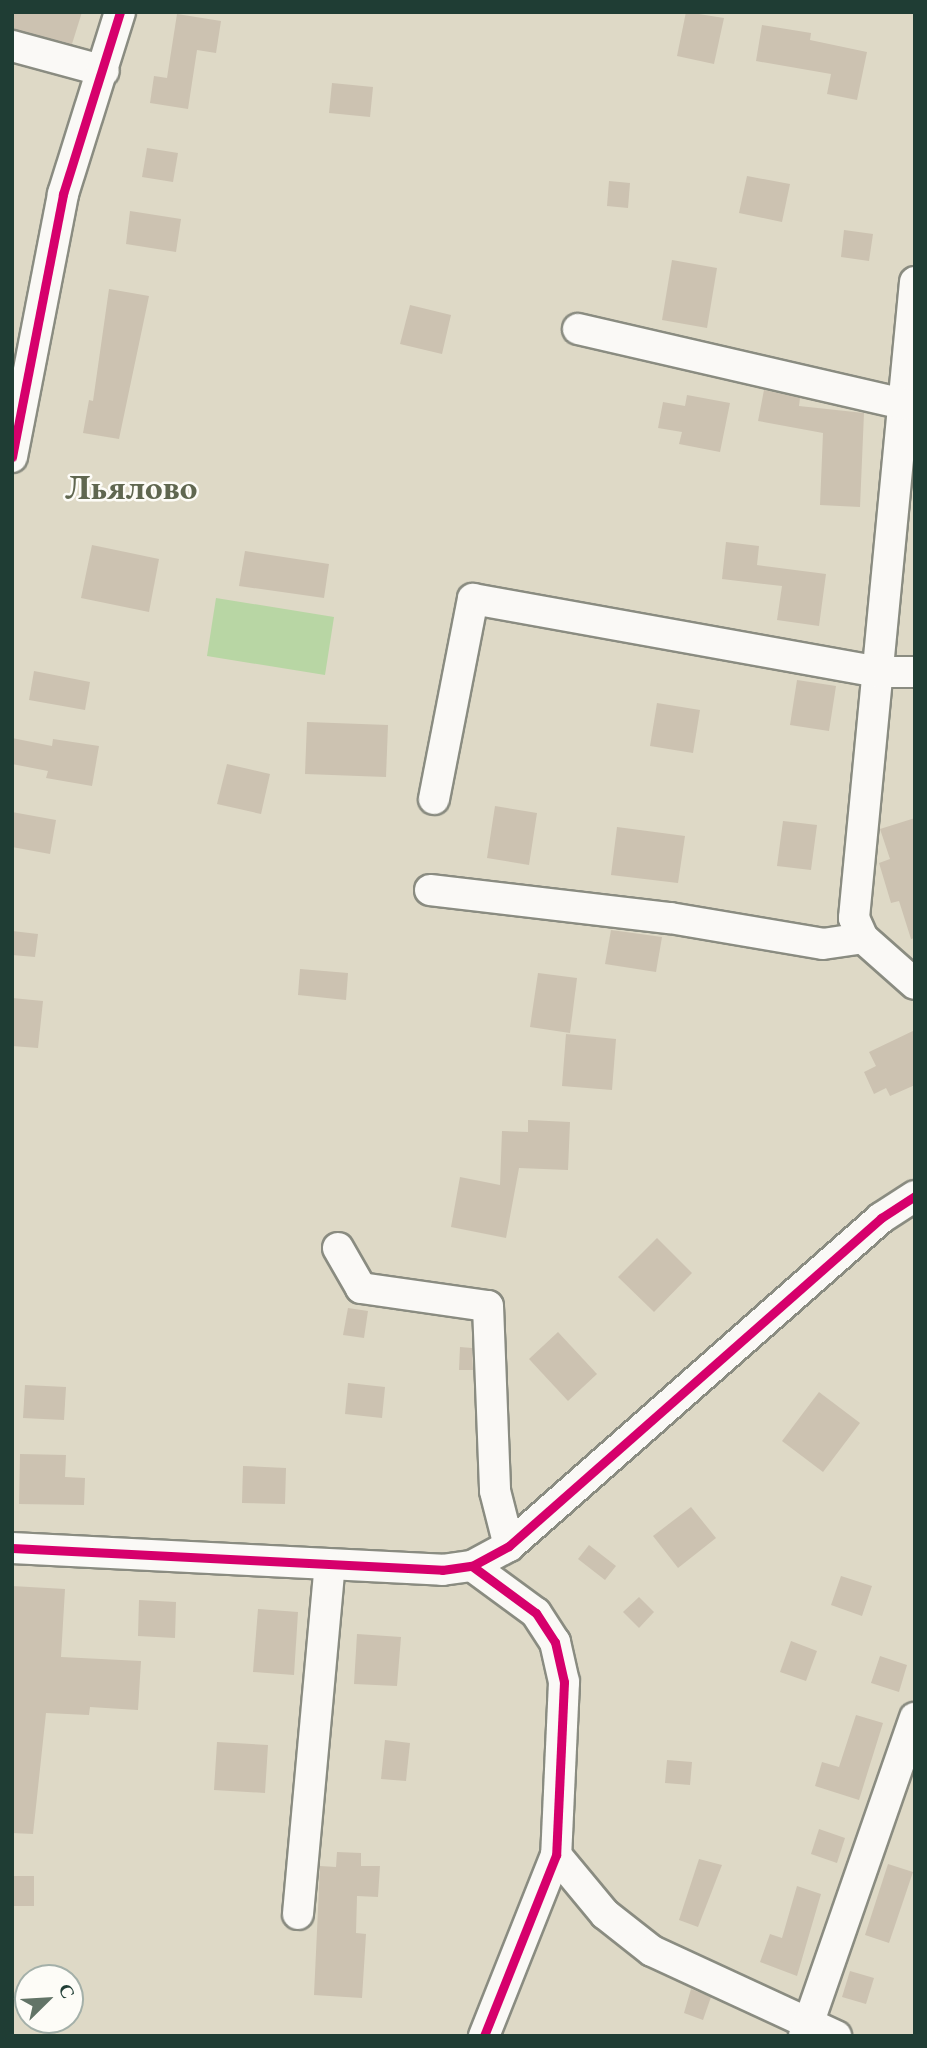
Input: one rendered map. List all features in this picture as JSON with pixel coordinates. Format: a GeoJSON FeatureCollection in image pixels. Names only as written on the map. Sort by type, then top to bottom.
{"type":"FeatureCollection","features":[{"type":"Feature","properties":{"kind":"street"},"geometry":{"type":"LineString","coordinates":[[12,457],[63,194],[104,71],[120,12]]}},
{"type":"Feature","properties":{"kind":"street"},"geometry":{"type":"LineString","coordinates":[[12,46],[104,71]]}},
{"type":"Feature","properties":{"kind":"street"},"geometry":{"type":"LineString","coordinates":[[915,282],[908,389],[854,918],[863,938],[915,984]]}},
{"type":"Feature","properties":{"kind":"street"},"geometry":{"type":"LineString","coordinates":[[578,329],[908,389]]}},
{"type":"Feature","properties":{"kind":"street"},"geometry":{"type":"LineString","coordinates":[[434,799],[473,599],[879,672],[915,672]]}},
{"type":"Feature","properties":{"kind":"street"},"geometry":{"type":"LineString","coordinates":[[430,890],[670,918],[823,944],[863,938]]}},
{"type":"Feature","properties":{"kind":"street"},"geometry":{"type":"LineString","coordinates":[[12,1548],[330,1566],[442,1570],[472,1566],[509,1546],[881,1218],[915,1196]]}},
{"type":"Feature","properties":{"kind":"street"},"geometry":{"type":"LineString","coordinates":[[338,1248],[361,1288],[488,1306],[495,1491],[509,1546]]}},
{"type":"Feature","properties":{"kind":"street"},"geometry":{"type":"LineString","coordinates":[[298,1914],[330,1566]]}},
{"type":"Feature","properties":{"kind":"street"},"geometry":{"type":"LineString","coordinates":[[472,1566],[536,1613],[555,1643],[564,1682],[556,1855],[484,2036]]}},
{"type":"Feature","properties":{"kind":"street"},"geometry":{"type":"LineString","coordinates":[[807,2028],[915,1717]]}},
{"type":"Feature","properties":{"kind":"street"},"geometry":{"type":"LineString","coordinates":[[556,1855],[605,1913],[652,1951],[807,2028],[836,2036]]}},
{"type":"Feature","properties":{"kind":"green space"},"geometry":{"type":"Polygon","coordinates":[[[216,598],[334,617],[325,675],[207,656],[216,598]]]}},
{"type":"Feature","properties":{"kind":"building"},"geometry":{"type":"Polygon","coordinates":[[[12,12],[82,12],[72,44],[12,29],[12,12]]]}},
{"type":"Feature","properties":{"kind":"building"},"geometry":{"type":"Polygon","coordinates":[[[686,12],[724,18],[714,64],[677,56],[686,12]]]}},
{"type":"Feature","properties":{"kind":"building"},"geometry":{"type":"Polygon","coordinates":[[[177,14],[221,21],[216,53],[197,50],[188,109],[150,103],[154,76],[167,78],[177,14]]]}},
{"type":"Feature","properties":{"kind":"building"},"geometry":{"type":"Polygon","coordinates":[[[762,25],[811,33],[810,40],[867,52],[857,100],[827,94],[831,74],[756,61],[762,25]]]}},
{"type":"Feature","properties":{"kind":"building"},"geometry":{"type":"Polygon","coordinates":[[[332,83],[373,87],[370,117],[329,113],[332,83]]]}},
{"type":"Feature","properties":{"kind":"building"},"geometry":{"type":"Polygon","coordinates":[[[147,148],[178,153],[173,182],[142,177],[147,148]]]}},
{"type":"Feature","properties":{"kind":"building"},"geometry":{"type":"Polygon","coordinates":[[[747,176],[790,184],[782,222],[739,213],[747,176]]]}},
{"type":"Feature","properties":{"kind":"building"},"geometry":{"type":"Polygon","coordinates":[[[609,181],[630,183],[628,208],[607,206],[609,181]]]}},
{"type":"Feature","properties":{"kind":"building"},"geometry":{"type":"Polygon","coordinates":[[[130,211],[181,219],[176,252],[126,244],[130,211]]]}},
{"type":"Feature","properties":{"kind":"building"},"geometry":{"type":"Polygon","coordinates":[[[844,230],[873,234],[869,261],[841,257],[844,230]]]}},
{"type":"Feature","properties":{"kind":"building"},"geometry":{"type":"Polygon","coordinates":[[[672,260],[717,268],[707,328],[662,320],[672,260]]]}},
{"type":"Feature","properties":{"kind":"building"},"geometry":{"type":"Polygon","coordinates":[[[109,289],[149,296],[119,439],[83,433],[89,400],[93,401],[109,289]]]}},
{"type":"Feature","properties":{"kind":"building"},"geometry":{"type":"Polygon","coordinates":[[[410,305],[451,315],[442,354],[400,344],[410,305]]]}},
{"type":"Feature","properties":{"kind":"building"},"geometry":{"type":"Polygon","coordinates":[[[764,390],[800,398],[799,406],[864,413],[860,507],[820,505],[823,433],[758,421],[764,390]]]}},
{"type":"Feature","properties":{"kind":"building"},"geometry":{"type":"Polygon","coordinates":[[[687,395],[730,403],[720,452],[679,444],[682,432],[658,428],[663,402],[685,406],[687,395]]]}},
{"type":"Feature","properties":{"kind":"building"},"geometry":{"type":"Polygon","coordinates":[[[726,542],[759,546],[757,565],[826,574],[819,626],[777,620],[782,586],[722,579],[726,542]]]}},
{"type":"Feature","properties":{"kind":"building"},"geometry":{"type":"Polygon","coordinates":[[[92,545],[159,559],[149,612],[81,598],[92,545]]]}},
{"type":"Feature","properties":{"kind":"building"},"geometry":{"type":"Polygon","coordinates":[[[245,551],[329,564],[324,598],[239,586],[245,551]]]}},
{"type":"Feature","properties":{"kind":"building"},"geometry":{"type":"Polygon","coordinates":[[[34,671],[90,682],[85,710],[29,700],[34,671]]]}},
{"type":"Feature","properties":{"kind":"building"},"geometry":{"type":"Polygon","coordinates":[[[797,680],[836,686],[829,731],[790,725],[797,680]]]}},
{"type":"Feature","properties":{"kind":"building"},"geometry":{"type":"Polygon","coordinates":[[[657,703],[700,710],[693,753],[650,746],[657,703]]]}},
{"type":"Feature","properties":{"kind":"building"},"geometry":{"type":"Polygon","coordinates":[[[307,722],[388,725],[386,777],[305,774],[307,722]]]}},
{"type":"Feature","properties":{"kind":"building"},"geometry":{"type":"Polygon","coordinates":[[[12,738],[52,746],[53,739],[99,746],[92,786],[46,778],[48,771],[12,764],[12,738]]]}},
{"type":"Feature","properties":{"kind":"building"},"geometry":{"type":"Polygon","coordinates":[[[227,764],[270,774],[261,814],[217,804],[227,764]]]}},
{"type":"Feature","properties":{"kind":"building"},"geometry":{"type":"Polygon","coordinates":[[[495,806],[537,813],[529,865],[487,858],[495,806]]]}},
{"type":"Feature","properties":{"kind":"building"},"geometry":{"type":"Polygon","coordinates":[[[12,812],[56,820],[50,854],[12,847],[12,812]]]}},
{"type":"Feature","properties":{"kind":"building"},"geometry":{"type":"Polygon","coordinates":[[[915,818],[915,938],[911,939],[899,901],[891,903],[879,863],[890,859],[880,829],[915,818]]]}},
{"type":"Feature","properties":{"kind":"building"},"geometry":{"type":"Polygon","coordinates":[[[783,821],[817,825],[811,870],[777,866],[783,821]]]}},
{"type":"Feature","properties":{"kind":"building"},"geometry":{"type":"Polygon","coordinates":[[[617,827],[685,836],[678,883],[611,875],[617,827]]]}},
{"type":"Feature","properties":{"kind":"building"},"geometry":{"type":"Polygon","coordinates":[[[611,930],[662,937],[656,972],[605,964],[611,930]]]}},
{"type":"Feature","properties":{"kind":"building"},"geometry":{"type":"Polygon","coordinates":[[[12,931],[38,934],[35,957],[12,955],[12,931]]]}},
{"type":"Feature","properties":{"kind":"building"},"geometry":{"type":"Polygon","coordinates":[[[300,969],[348,973],[346,1000],[298,995],[300,969]]]}},
{"type":"Feature","properties":{"kind":"building"},"geometry":{"type":"Polygon","coordinates":[[[538,973],[577,978],[570,1033],[530,1027],[538,973]]]}},
{"type":"Feature","properties":{"kind":"building"},"geometry":{"type":"Polygon","coordinates":[[[12,998],[43,1001],[38,1048],[12,1046],[12,998]]]}},
{"type":"Feature","properties":{"kind":"building"},"geometry":{"type":"Polygon","coordinates":[[[915,1030],[915,1085],[890,1096],[886,1088],[874,1094],[864,1072],[876,1066],[869,1052],[915,1030]]]}},
{"type":"Feature","properties":{"kind":"building"},"geometry":{"type":"Polygon","coordinates":[[[566,1034],[616,1039],[612,1090],[562,1086],[566,1034]]]}},
{"type":"Feature","properties":{"kind":"building"},"geometry":{"type":"Polygon","coordinates":[[[528,1120],[570,1122],[568,1170],[519,1168],[506,1238],[451,1227],[460,1177],[500,1185],[502,1131],[528,1132],[528,1120]]]}},
{"type":"Feature","properties":{"kind":"building"},"geometry":{"type":"Polygon","coordinates":[[[657,1238],[692,1273],[654,1312],[618,1277],[657,1238]]]}},
{"type":"Feature","properties":{"kind":"building"},"geometry":{"type":"Polygon","coordinates":[[[348,1308],[368,1311],[364,1338],[343,1335],[348,1308]]]}},
{"type":"Feature","properties":{"kind":"building"},"geometry":{"type":"Polygon","coordinates":[[[558,1332],[597,1374],[568,1401],[529,1359],[558,1332]]]}},
{"type":"Feature","properties":{"kind":"building"},"geometry":{"type":"Polygon","coordinates":[[[460,1347],[472,1348],[473,1370],[459,1370],[460,1347]]]}},
{"type":"Feature","properties":{"kind":"building"},"geometry":{"type":"Polygon","coordinates":[[[348,1383],[385,1387],[382,1418],[345,1414],[348,1383]]]}},
{"type":"Feature","properties":{"kind":"building"},"geometry":{"type":"Polygon","coordinates":[[[25,1385],[66,1387],[64,1420],[23,1418],[25,1385]]]}},
{"type":"Feature","properties":{"kind":"building"},"geometry":{"type":"Polygon","coordinates":[[[819,1392],[860,1423],[823,1472],[782,1441],[819,1392]]]}},
{"type":"Feature","properties":{"kind":"building"},"geometry":{"type":"Polygon","coordinates":[[[20,1454],[66,1455],[65,1477],[85,1478],[84,1505],[19,1504],[20,1454]]]}},
{"type":"Feature","properties":{"kind":"building"},"geometry":{"type":"Polygon","coordinates":[[[243,1466],[286,1468],[285,1504],[242,1503],[243,1466]]]}},
{"type":"Feature","properties":{"kind":"building"},"geometry":{"type":"Polygon","coordinates":[[[691,1507],[716,1538],[678,1568],[653,1536],[691,1507]]]}},
{"type":"Feature","properties":{"kind":"building"},"geometry":{"type":"Polygon","coordinates":[[[589,1545],[616,1566],[605,1580],[578,1559],[589,1545]]]}},
{"type":"Feature","properties":{"kind":"building"},"geometry":{"type":"Polygon","coordinates":[[[841,1576],[872,1586],[862,1616],[831,1605],[841,1576]]]}},
{"type":"Feature","properties":{"kind":"building"},"geometry":{"type":"Polygon","coordinates":[[[12,1586],[65,1589],[61,1657],[141,1661],[138,1710],[90,1707],[89,1715],[46,1713],[33,1834],[12,1833],[12,1586]]]}},
{"type":"Feature","properties":{"kind":"building"},"geometry":{"type":"Polygon","coordinates":[[[639,1597],[654,1612],[639,1628],[623,1612],[639,1597]]]}},
{"type":"Feature","properties":{"kind":"building"},"geometry":{"type":"Polygon","coordinates":[[[139,1600],[176,1602],[175,1638],[138,1636],[139,1600]]]}},
{"type":"Feature","properties":{"kind":"building"},"geometry":{"type":"Polygon","coordinates":[[[258,1609],[298,1612],[294,1675],[253,1672],[258,1609]]]}},
{"type":"Feature","properties":{"kind":"building"},"geometry":{"type":"Polygon","coordinates":[[[357,1634],[401,1637],[397,1686],[354,1684],[357,1634]]]}},
{"type":"Feature","properties":{"kind":"building"},"geometry":{"type":"Polygon","coordinates":[[[791,1641],[817,1651],[806,1681],[780,1672],[791,1641]]]}},
{"type":"Feature","properties":{"kind":"building"},"geometry":{"type":"Polygon","coordinates":[[[880,1656],[907,1665],[899,1692],[871,1683],[880,1656]]]}},
{"type":"Feature","properties":{"kind":"building"},"geometry":{"type":"Polygon","coordinates":[[[856,1715],[883,1723],[859,1800],[815,1786],[822,1762],[839,1767],[856,1715]]]}},
{"type":"Feature","properties":{"kind":"building"},"geometry":{"type":"Polygon","coordinates":[[[385,1740],[410,1743],[406,1781],[381,1779],[385,1740]]]}},
{"type":"Feature","properties":{"kind":"building"},"geometry":{"type":"Polygon","coordinates":[[[217,1742],[268,1745],[265,1793],[214,1790],[217,1742]]]}},
{"type":"Feature","properties":{"kind":"building"},"geometry":{"type":"Polygon","coordinates":[[[667,1760],[692,1762],[690,1785],[665,1783],[667,1760]]]}},
{"type":"Feature","properties":{"kind":"building"},"geometry":{"type":"Polygon","coordinates":[[[819,1829],[845,1838],[837,1863],[811,1854],[819,1829]]]}},
{"type":"Feature","properties":{"kind":"building"},"geometry":{"type":"Polygon","coordinates":[[[337,1852],[361,1853],[361,1866],[380,1866],[378,1897],[357,1896],[356,1933],[366,1934],[362,1998],[314,1995],[320,1866],[336,1867],[337,1852]]]}},
{"type":"Feature","properties":{"kind":"building"},"geometry":{"type":"Polygon","coordinates":[[[699,1859],[722,1865],[698,1927],[679,1920],[699,1859]]]}},
{"type":"Feature","properties":{"kind":"building"},"geometry":{"type":"Polygon","coordinates":[[[888,1864],[913,1872],[889,1943],[865,1935],[888,1864]]]}},
{"type":"Feature","properties":{"kind":"building"},"geometry":{"type":"Polygon","coordinates":[[[12,1876],[34,1876],[34,1906],[12,1906],[12,1876]]]}},
{"type":"Feature","properties":{"kind":"building"},"geometry":{"type":"Polygon","coordinates":[[[797,1886],[821,1894],[797,1976],[760,1962],[770,1934],[782,1938],[797,1886]]]}},
{"type":"Feature","properties":{"kind":"building"},"geometry":{"type":"Polygon","coordinates":[[[850,1971],[874,1978],[866,2004],[842,1997],[850,1971]]]}},
{"type":"Feature","properties":{"kind":"building"},"geometry":{"type":"Polygon","coordinates":[[[691,1989],[711,1997],[703,2020],[684,2013],[691,1989]]]}},
{"type":"Feature","properties":{"kind":"cycle path"},"geometry":{"type":"LineString","coordinates":[[12,457],[63,194],[120,12]]}},
{"type":"Feature","properties":{"kind":"cycle path"},"geometry":{"type":"LineString","coordinates":[[12,1548],[442,1570],[472,1566],[509,1546],[881,1218],[915,1196]]}},
{"type":"Feature","properties":{"kind":"cycle path"},"geometry":{"type":"LineString","coordinates":[[472,1566],[536,1613],[555,1642],[564,1682],[556,1855],[484,2036]]}},
{"type":"Feature","properties":{"kind":"district","name":"Льялово"},"geometry":{"type":"Point","coordinates":[131,487]}}]}
